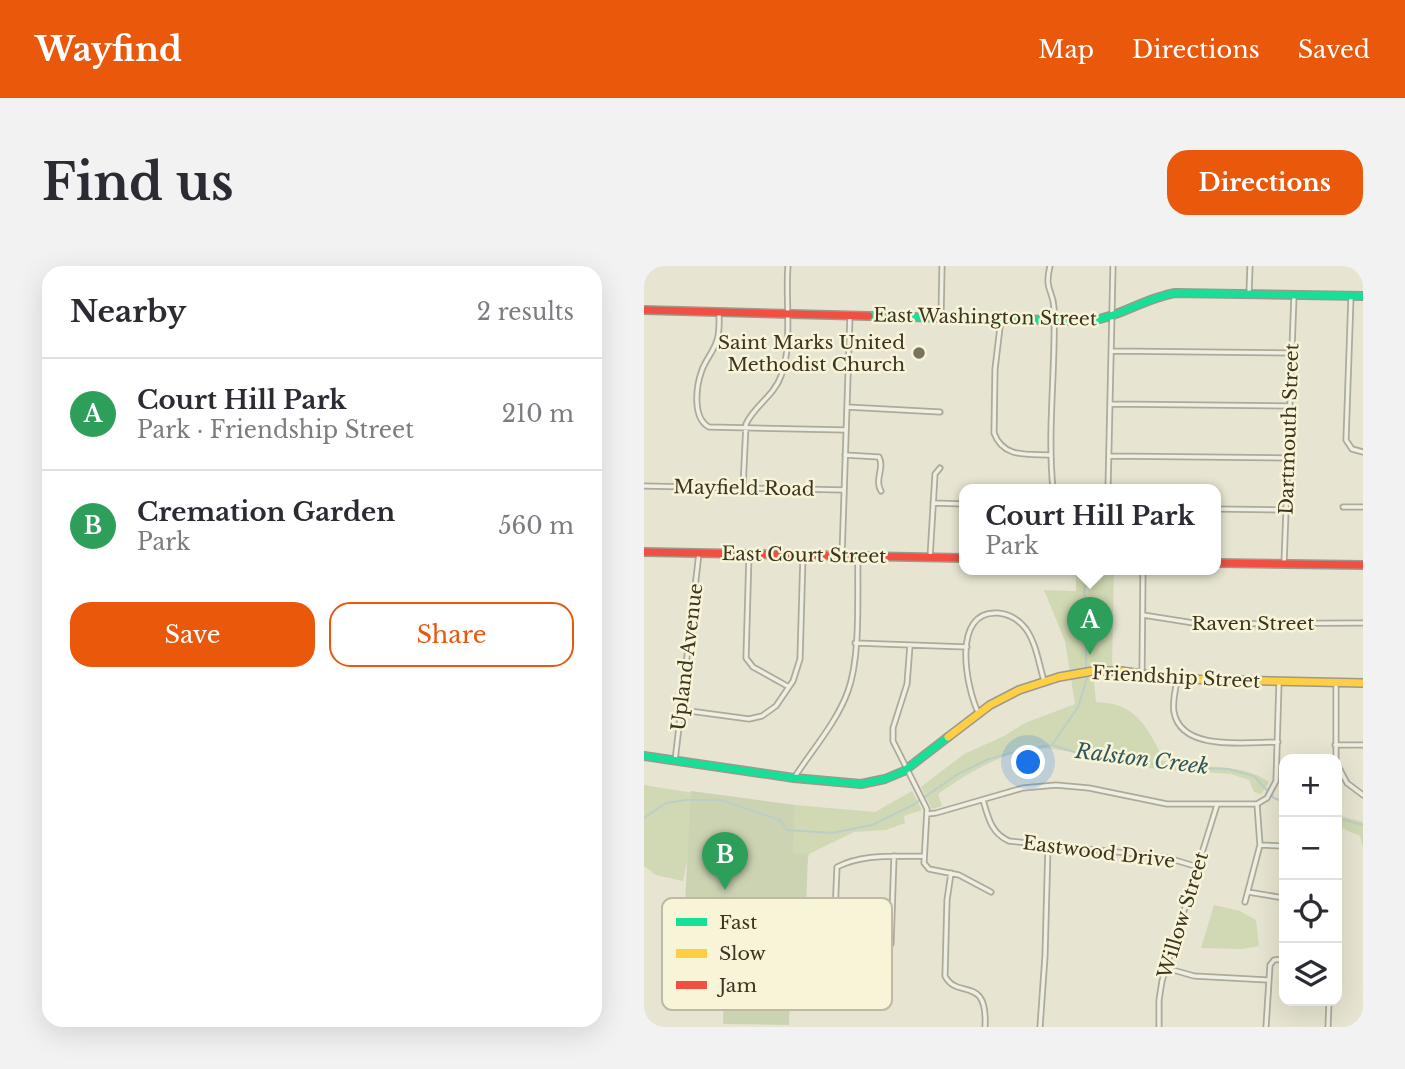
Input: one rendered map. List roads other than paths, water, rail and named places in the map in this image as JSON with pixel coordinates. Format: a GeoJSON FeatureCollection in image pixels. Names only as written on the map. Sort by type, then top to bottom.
{"type":"FeatureCollection","features":[{"type":"Feature","properties":{"kind":"street"},"geometry":{"type":"LineString","coordinates":[[743,488],[745,428],[751,415],[774,390],[786,359],[788,266]]}},
{"type":"Feature","properties":{"kind":"street"},"geometry":{"type":"LineString","coordinates":[[941,317],[942,266]]}},
{"type":"Feature","properties":{"kind":"street"},"geometry":{"type":"LineString","coordinates":[[1050,266],[1047,281],[1054,304],[1050,455],[1053,484]]}},
{"type":"Feature","properties":{"kind":"street"},"geometry":{"type":"LineString","coordinates":[[1108,484],[1113,266]]}},
{"type":"Feature","properties":{"kind":"street"},"geometry":{"type":"LineString","coordinates":[[1249,294],[1250,266]]}},
{"type":"Feature","properties":{"kind":"street","name":"East Washington Street"},"geometry":{"type":"LineString","coordinates":[[644,310],[1089,321],[1112,318],[1151,298],[1167,294],[1363,296]]}},
{"type":"Feature","properties":{"kind":"street","name":"Dartmouth Street"},"geometry":{"type":"LineString","coordinates":[[1284,564],[1294,295]]}},
{"type":"Feature","properties":{"kind":"street"},"geometry":{"type":"LineString","coordinates":[[1351,296],[1346,440],[1352,449],[1363,452]]}},
{"type":"Feature","properties":{"kind":"street"},"geometry":{"type":"LineString","coordinates":[[719,312],[716,342],[700,378],[699,417],[709,427],[846,430]]}},
{"type":"Feature","properties":{"kind":"street"},"geometry":{"type":"LineString","coordinates":[[842,556],[850,315]]}},
{"type":"Feature","properties":{"kind":"street"},"geometry":{"type":"LineString","coordinates":[[1001,319],[995,369],[993,433],[998,442],[1010,452],[1050,455]]}},
{"type":"Feature","properties":{"kind":"street"},"geometry":{"type":"LineString","coordinates":[[1112,351],[1292,353]]}},
{"type":"Feature","properties":{"kind":"street"},"geometry":{"type":"LineString","coordinates":[[1111,404],[1290,406]]}},
{"type":"Feature","properties":{"kind":"street"},"geometry":{"type":"LineString","coordinates":[[847,407],[876,411],[940,412]]}},
{"type":"Feature","properties":{"kind":"street"},"geometry":{"type":"LineString","coordinates":[[845,455],[879,457],[882,464],[877,483],[881,491]]}},
{"type":"Feature","properties":{"kind":"street"},"geometry":{"type":"LineString","coordinates":[[1109,456],[1288,458]]}},
{"type":"Feature","properties":{"kind":"street"},"geometry":{"type":"LineString","coordinates":[[930,558],[935,474],[940,468]]}},
{"type":"Feature","properties":{"kind":"street","name":"Mayfield Road"},"geometry":{"type":"LineString","coordinates":[[644,486],[844,490]]}},
{"type":"Feature","properties":{"kind":"street"},"geometry":{"type":"LineString","coordinates":[[933,503],[959,504]]}},
{"type":"Feature","properties":{"kind":"street"},"geometry":{"type":"LineString","coordinates":[[1343,507],[1363,508]]}},
{"type":"Feature","properties":{"kind":"street"},"geometry":{"type":"LineString","coordinates":[[1221,509],[1286,510]]}},
{"type":"Feature","properties":{"kind":"street","name":"East Court Street"},"geometry":{"type":"LineString","coordinates":[[644,552],[959,558]]}},
{"type":"Feature","properties":{"kind":"street","name":"Upland Avenue"},"geometry":{"type":"LineString","coordinates":[[676,761],[699,553]]}},
{"type":"Feature","properties":{"kind":"street"},"geometry":{"type":"LineString","coordinates":[[749,554],[746,658],[758,671],[789,687]]}},
{"type":"Feature","properties":{"kind":"street"},"geometry":{"type":"LineString","coordinates":[[681,710],[754,718],[768,713],[776,706],[796,675],[800,659],[803,555]]}},
{"type":"Feature","properties":{"kind":"street"},"geometry":{"type":"LineString","coordinates":[[794,778],[845,699],[852,678],[858,556]]}},
{"type":"Feature","properties":{"kind":"street"},"geometry":{"type":"LineString","coordinates":[[1221,563],[1363,565]]}},
{"type":"Feature","properties":{"kind":"street"},"geometry":{"type":"LineString","coordinates":[[1142,672],[1143,575]]}},
{"type":"Feature","properties":{"kind":"street"},"geometry":{"type":"LineString","coordinates":[[978,712],[967,683],[968,632],[976,621],[989,614],[1008,615],[1027,631],[1044,681]]}},
{"type":"Feature","properties":{"kind":"street","name":"Raven Street"},"geometry":{"type":"LineString","coordinates":[[1143,615],[1200,624],[1363,623]]}},
{"type":"Feature","properties":{"kind":"street"},"geometry":{"type":"LineString","coordinates":[[855,643],[967,647]]}},
{"type":"Feature","properties":{"kind":"street"},"geometry":{"type":"LineString","coordinates":[[910,645],[906,691],[892,731],[894,746],[925,805],[925,866],[951,873],[991,892]]}},
{"type":"Feature","properties":{"kind":"street","name":"Friendship Street"},"geometry":{"type":"LineString","coordinates":[[644,756],[794,778],[861,784],[885,779],[907,769],[978,712],[1000,699],[1044,681],[1093,671],[1142,672],[1177,679],[1363,683]]}},
{"type":"Feature","properties":{"kind":"street"},"geometry":{"type":"LineString","coordinates":[[1177,679],[1174,713],[1182,729],[1192,737],[1207,741],[1278,743]]}},
{"type":"Feature","properties":{"kind":"street"},"geometry":{"type":"LineString","coordinates":[[927,814],[1023,788],[1056,785],[1089,788],[1159,803],[1256,804],[1267,798],[1276,781],[1279,682]]}},
{"type":"Feature","properties":{"kind":"street"},"geometry":{"type":"LineString","coordinates":[[1336,683],[1336,754]]}},
{"type":"Feature","properties":{"kind":"street"},"geometry":{"type":"LineString","coordinates":[[1335,745],[1363,745]]}},
{"type":"Feature","properties":{"kind":"street"},"geometry":{"type":"LineString","coordinates":[[1342,773],[1347,783],[1363,795]]}},
{"type":"Feature","properties":{"kind":"street","name":"Eastwood Drive"},"geometry":{"type":"LineString","coordinates":[[983,800],[991,825],[1001,837],[1009,841],[1157,856],[1198,867]]}},
{"type":"Feature","properties":{"kind":"street"},"geometry":{"type":"LineString","coordinates":[[1245,902],[1260,845],[1256,804]]}},
{"type":"Feature","properties":{"kind":"street","name":"Willow Street"},"geometry":{"type":"LineString","coordinates":[[1159,1027],[1160,993],[1166,968],[1216,805]]}},
{"type":"Feature","properties":{"kind":"street"},"geometry":{"type":"LineString","coordinates":[[1040,1027],[1048,845]]}},
{"type":"Feature","properties":{"kind":"street"},"geometry":{"type":"LineString","coordinates":[[1260,845],[1279,846]]}},
{"type":"Feature","properties":{"kind":"street"},"geometry":{"type":"LineString","coordinates":[[892,915],[894,856]]}},
{"type":"Feature","properties":{"kind":"street"},"geometry":{"type":"LineString","coordinates":[[836,898],[837,867],[869,858],[924,856]]}},
{"type":"Feature","properties":{"kind":"street"},"geometry":{"type":"LineString","coordinates":[[951,873],[947,900],[945,976],[952,984],[970,989],[980,997],[986,1011],[985,1027]]}},
{"type":"Feature","properties":{"kind":"street"},"geometry":{"type":"LineString","coordinates":[[1248,892],[1279,897]]}},
{"type":"Feature","properties":{"kind":"street"},"geometry":{"type":"LineString","coordinates":[[1266,1027],[1270,963],[1279,960]]}},
{"type":"Feature","properties":{"kind":"street"},"geometry":{"type":"LineString","coordinates":[[1166,968],[1195,976],[1268,980]]}},
{"type":"Feature","properties":{"kind":"street"},"geometry":{"type":"LineString","coordinates":[[1328,1027],[1329,1006]]}},
{"type":"Feature","properties":{"kind":"waterway"},"geometry":{"type":"LineString","coordinates":[[1086,666],[1087,614],[1084,591],[1088,575]]}},
{"type":"Feature","properties":{"kind":"waterway"},"geometry":{"type":"LineString","coordinates":[[1052,745],[1078,707],[1087,678]]}},
{"type":"Feature","properties":{"kind":"waterway","name":"Ralston Creek"},"geometry":{"type":"LineString","coordinates":[[644,818],[666,803],[721,800],[780,820],[787,830],[832,833],[872,825],[913,805],[958,774],[989,759],[1052,745],[1084,755],[1182,768],[1228,769],[1254,776],[1279,800]]}},
{"type":"Feature","properties":{"kind":"waterway","name":"Ralston Creek"},"geometry":{"type":"LineString","coordinates":[[1342,819],[1363,825]]}},
{"type":"Feature","properties":{"kind":"place","name":"Saint Marks United Methodist Church"},"geometry":{"type":"Point","coordinates":[919,353]}},
{"type":"Feature","properties":{"kind":"place","name":"Court Hill Park"},"geometry":{"type":"Point","coordinates":[1090,655]}},
{"type":"Feature","properties":{"kind":"place","name":"Cremation Garden"},"geometry":{"type":"Point","coordinates":[725,890]}}]}
